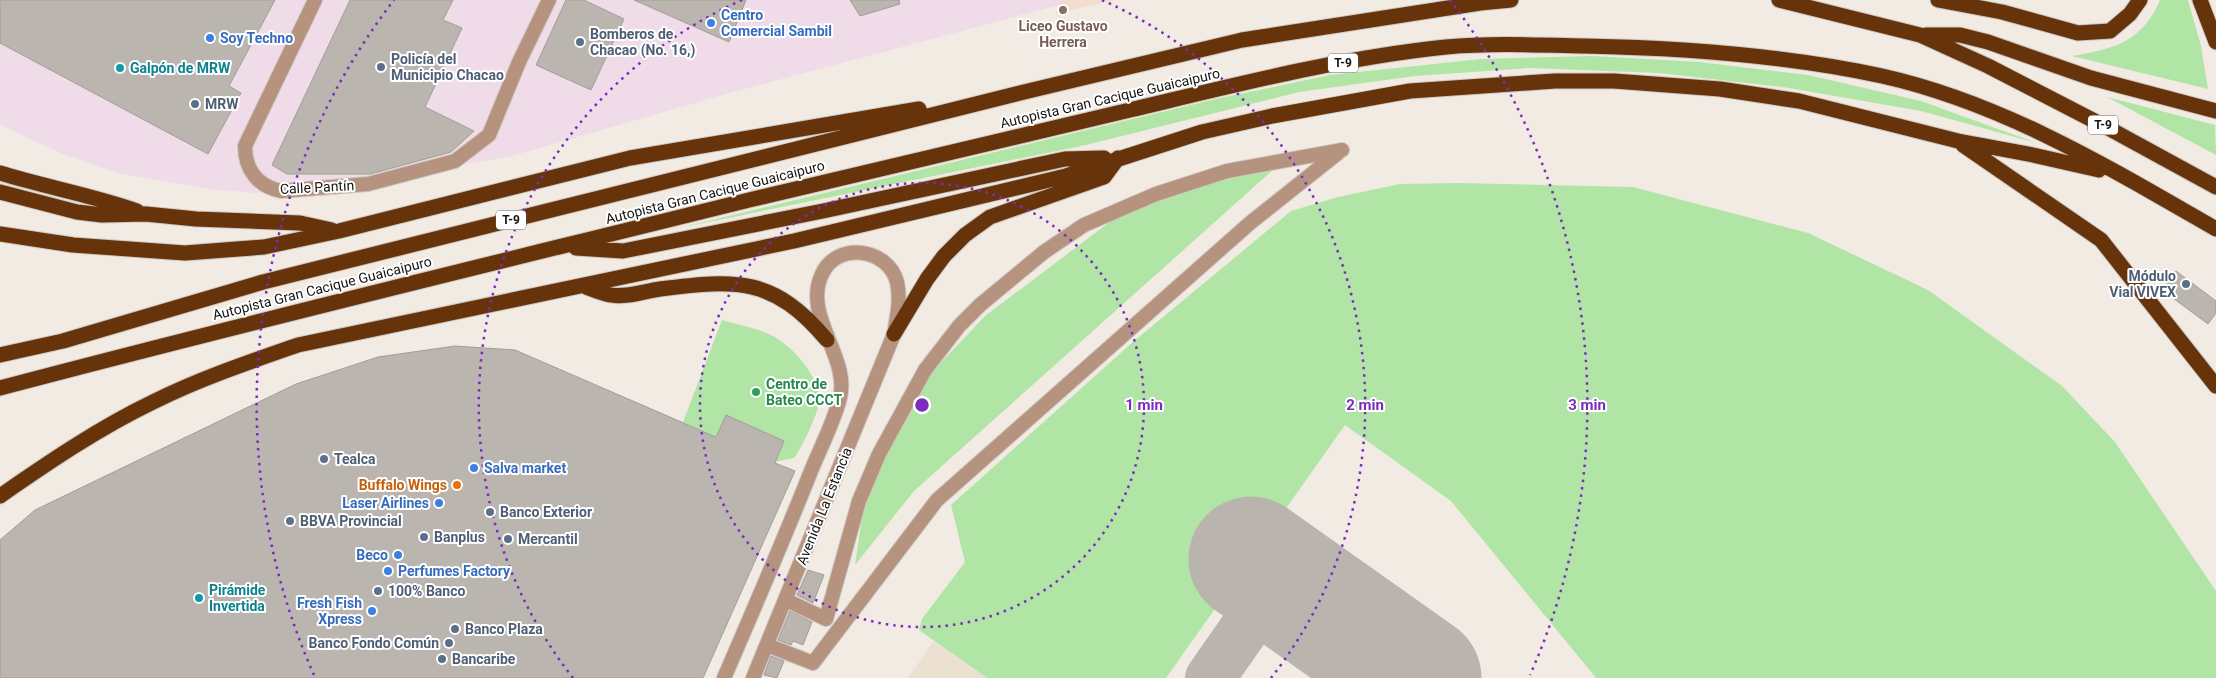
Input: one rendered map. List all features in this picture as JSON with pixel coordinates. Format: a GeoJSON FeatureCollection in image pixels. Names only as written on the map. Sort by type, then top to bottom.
{"type":"FeatureCollection","features":[{"type":"Feature","properties":{"kind":"highway","name":"Autopista Gran Cacique Guaicaipuro"},"geometry":{"type":"LineString","coordinates":[[0,355],[63,341],[263,282],[1024,92],[1242,40],[1480,3],[1511,0]]}},
{"type":"Feature","properties":{"kind":"highway","name":"T-9"},"geometry":{"type":"LineString","coordinates":[[1779,0],[1920,35],[1988,66],[2216,187]]}},
{"type":"Feature","properties":{"kind":"highway"},"geometry":{"type":"LineString","coordinates":[[1938,0],[2002,12],[2078,33],[2110,31],[2130,14],[2140,0]]}},
{"type":"Feature","properties":{"kind":"highway"},"geometry":{"type":"LineString","coordinates":[[2200,0],[2216,42]]}},
{"type":"Feature","properties":{"kind":"highway"},"geometry":{"type":"LineString","coordinates":[[1920,35],[1960,36],[1988,42],[2091,78],[2216,111]]}},
{"type":"Feature","properties":{"kind":"highway","name":"Autopista Gran Cacique Guaicaipuro"},"geometry":{"type":"LineString","coordinates":[[0,388],[224,328],[842,177],[1312,68],[1450,47],[1514,45],[1650,47],[1783,59],[1880,76],[1945,93],[2014,120],[2124,176],[2216,229]]}},
{"type":"Feature","properties":{"kind":"highway"},"geometry":{"type":"LineString","coordinates":[[0,496],[95,433],[153,402],[228,368],[298,345],[584,287],[841,230],[1066,176],[1202,132],[1255,120],[1410,91],[1555,81],[1614,81],[1720,89],[1789,99],[1896,124],[1958,141],[2033,155],[2124,176]]}},
{"type":"Feature","properties":{"kind":"highway"},"geometry":{"type":"LineString","coordinates":[[0,234],[73,245],[185,253],[219,252],[264,247],[339,231],[630,158],[1024,92]]}},
{"type":"Feature","properties":{"kind":"highway"},"geometry":{"type":"LineString","coordinates":[[1958,141],[2101,240],[2216,386]]}},
{"type":"Feature","properties":{"kind":"highway"},"geometry":{"type":"LineString","coordinates":[[560,247],[623,251],[823,211],[1065,159],[1118,158]]}},
{"type":"Feature","properties":{"kind":"highway"},"geometry":{"type":"LineString","coordinates":[[894,334],[927,279],[944,256],[965,235],[990,217],[1104,177],[1118,158]]}},
{"type":"Feature","properties":{"kind":"highway"},"geometry":{"type":"LineString","coordinates":[[0,173],[41,186],[102,199],[146,214]]}},
{"type":"Feature","properties":{"kind":"highway"},"geometry":{"type":"LineString","coordinates":[[0,192],[77,212],[102,216],[146,214],[196,219],[300,223],[339,231]]}},
{"type":"Feature","properties":{"kind":"highway"},"geometry":{"type":"LineString","coordinates":[[584,287],[612,296],[684,286],[731,284],[749,286],[779,296],[813,323],[827,340]]}},
{"type":"Feature","properties":{"kind":"street","name":"Calle Pantín"},"geometry":{"type":"LineString","coordinates":[[315,0],[245,146],[245,158],[252,174],[269,188],[280,191],[368,184],[455,161],[489,135],[519,62],[549,0]]}},
{"type":"Feature","properties":{"kind":"street"},"geometry":{"type":"LineString","coordinates":[[767,645],[813,663],[937,500],[1250,223],[1342,150],[1227,171],[1156,194],[1084,225],[1044,252],[980,305],[960,326],[925,370],[879,454],[859,501],[826,619],[786,600]]}},
{"type":"Feature","properties":{"kind":"street","name":"Avenida La Estancia"},"geometry":{"type":"LineString","coordinates":[[724,678],[794,514],[840,396],[838,367],[827,340],[818,303],[818,282],[829,262],[839,255],[856,252],[876,256],[889,265],[897,281],[898,303],[894,334],[753,678]]}},
{"type":"Feature","properties":{"kind":"shaded area"},"geometry":{"type":"Polygon","coordinates":[[[0,0],[1062,0],[1059,5],[729,93],[512,156],[313,190],[255,193],[210,189],[117,173],[61,153],[0,125],[0,0]]]}},
{"type":"Feature","properties":{"kind":"shaded area","name":"Liceo Gustavo Herrera"},"geometry":{"type":"Polygon","coordinates":[[[1061,0],[1115,0],[1055,14],[1061,0]]]}},
{"type":"Feature","properties":{"kind":"shaded area"},"geometry":{"type":"Polygon","coordinates":[[[934,641],[987,678],[908,678],[934,641]]]}},
{"type":"Feature","properties":{"kind":"green space"},"geometry":{"type":"Polygon","coordinates":[[[2160,0],[2188,0],[2201,46],[2208,89],[2072,56],[2101,50],[2125,41],[2145,25],[2160,0]]]}},
{"type":"Feature","properties":{"kind":"green space"},"geometry":{"type":"Polygon","coordinates":[[[1593,56],[1699,62],[1808,75],[1921,101],[2037,143],[1921,111],[1783,87],[1659,73],[1529,68],[1415,76],[1299,92],[1086,145],[679,228],[1216,99],[1330,75],[1481,59],[1593,56]]]}},
{"type":"Feature","properties":{"kind":"green space"},"geometry":{"type":"Polygon","coordinates":[[[2107,97],[2215,125],[2216,155],[2107,97]]]}},
{"type":"Feature","properties":{"kind":"green space"},"geometry":{"type":"Polygon","coordinates":[[[1283,161],[914,491],[855,565],[865,497],[885,452],[931,373],[985,316],[1111,221],[1151,201],[1283,161]]]}},
{"type":"Feature","properties":{"kind":"green space"},"geometry":{"type":"Polygon","coordinates":[[[1458,183],[1633,187],[1808,233],[1928,290],[2062,386],[2115,442],[2216,591],[2216,678],[1596,678],[1451,501],[1345,425],[1166,678],[987,678],[919,630],[922,619],[965,562],[951,505],[1133,342],[1291,211],[1338,197],[1400,184],[1458,183]]]}},
{"type":"Feature","properties":{"kind":"green space","name":"Centro de Bateo CCCT"},"geometry":{"type":"Polygon","coordinates":[[[722,320],[773,336],[789,347],[811,373],[818,393],[819,403],[809,431],[794,458],[774,462],[683,422],[722,320]]]}},
{"type":"Feature","properties":{"kind":"building","name":"Galpón de MRW"},"geometry":{"type":"Polygon","coordinates":[[[0,0],[275,0],[229,86],[241,93],[208,154],[0,43],[0,0]]]}},
{"type":"Feature","properties":{"kind":"building","name":"Policía del Municipio Chacao"},"geometry":{"type":"Polygon","coordinates":[[[350,0],[453,0],[443,20],[462,28],[425,107],[474,131],[451,152],[370,174],[287,174],[272,165],[350,0]]]}},
{"type":"Feature","properties":{"kind":"building","name":"Bomberos de Chacao (No. 16,)"},"geometry":{"type":"Polygon","coordinates":[[[566,0],[584,0],[624,19],[591,90],[536,65],[566,0]]]}},
{"type":"Feature","properties":{"kind":"building","name":"Centro Comercial Sambil"},"geometry":{"type":"Polygon","coordinates":[[[634,0],[746,0],[729,42],[634,0]]]}},
{"type":"Feature","properties":{"kind":"building","name":"Centro Comercial Sambil"},"geometry":{"type":"Polygon","coordinates":[[[850,0],[899,0],[900,4],[860,16],[850,0]]]}},
{"type":"Feature","properties":{"kind":"building"},"geometry":{"type":"Polygon","coordinates":[[[2176,271],[2216,301],[2216,313],[2208,324],[2162,290],[2176,271]]]}},
{"type":"Feature","properties":{"kind":"building"},"geometry":{"type":"Polygon","coordinates":[[[455,346],[515,350],[716,437],[726,415],[784,441],[775,463],[795,471],[703,678],[0,678],[0,540],[35,510],[296,384],[378,357],[455,346]]]}},
{"type":"Feature","properties":{"kind":"building"},"geometry":{"type":"Polygon","coordinates":[[[808,570],[824,575],[813,603],[797,595],[808,570]]]}},
{"type":"Feature","properties":{"kind":"building"},"geometry":{"type":"Polygon","coordinates":[[[790,611],[812,622],[803,645],[793,641],[791,645],[778,640],[790,611]]]}},
{"type":"Feature","properties":{"kind":"building"},"geometry":{"type":"Polygon","coordinates":[[[771,656],[784,661],[777,678],[764,675],[771,656]]]}},
{"type":"Feature","properties":{"kind":"taxiway"},"geometry":{"type":"LineString","coordinates":[[1210,678],[1279,579]]}},
{"type":"Feature","properties":{"kind":"runway"},"geometry":{"type":"LineString","coordinates":[[1251,559],[1419,678]]}},
{"type":"Feature","properties":{"kind":"place","name":"Liceo Gustavo Herrera"},"geometry":{"type":"Point","coordinates":[1063,10]}},
{"type":"Feature","properties":{"kind":"place","name":"Centro Comercial Sambil"},"geometry":{"type":"Point","coordinates":[711,23]}},
{"type":"Feature","properties":{"kind":"place","name":"Soy Techno"},"geometry":{"type":"Point","coordinates":[210,38]}},
{"type":"Feature","properties":{"kind":"place","name":"Bomberos de Chacao (No. 16,)"},"geometry":{"type":"Point","coordinates":[580,42]}},
{"type":"Feature","properties":{"kind":"place","name":"Policía del Municipio Chacao"},"geometry":{"type":"Point","coordinates":[381,67]}},
{"type":"Feature","properties":{"kind":"place","name":"Galpón de MRW"},"geometry":{"type":"Point","coordinates":[120,68]}},
{"type":"Feature","properties":{"kind":"place","name":"MRW"},"geometry":{"type":"Point","coordinates":[195,104]}},
{"type":"Feature","properties":{"kind":"place","name":"Módulo Vial VIVEX"},"geometry":{"type":"Point","coordinates":[2186,284]}},
{"type":"Feature","properties":{"kind":"place","name":"Centro de Bateo CCCT"},"geometry":{"type":"Point","coordinates":[756,392]}},
{"type":"Feature","properties":{"kind":"place","name":"Tealca"},"geometry":{"type":"Point","coordinates":[324,459]}},
{"type":"Feature","properties":{"kind":"place","name":"Salva market"},"geometry":{"type":"Point","coordinates":[474,468]}},
{"type":"Feature","properties":{"kind":"place","name":"Buffalo Wings"},"geometry":{"type":"Point","coordinates":[457,485]}},
{"type":"Feature","properties":{"kind":"place","name":"Laser Airlines"},"geometry":{"type":"Point","coordinates":[439,503]}},
{"type":"Feature","properties":{"kind":"place","name":"Banco Exterior"},"geometry":{"type":"Point","coordinates":[490,512]}},
{"type":"Feature","properties":{"kind":"place","name":"BBVA Provincial"},"geometry":{"type":"Point","coordinates":[290,521]}},
{"type":"Feature","properties":{"kind":"place","name":"Banplus"},"geometry":{"type":"Point","coordinates":[424,537]}},
{"type":"Feature","properties":{"kind":"place","name":"Mercantil"},"geometry":{"type":"Point","coordinates":[508,539]}},
{"type":"Feature","properties":{"kind":"place","name":"Beco"},"geometry":{"type":"Point","coordinates":[398,555]}},
{"type":"Feature","properties":{"kind":"place","name":"Perfumes Factory"},"geometry":{"type":"Point","coordinates":[388,571]}},
{"type":"Feature","properties":{"kind":"place","name":"100% Banco"},"geometry":{"type":"Point","coordinates":[378,591]}},
{"type":"Feature","properties":{"kind":"place","name":"Pirámide Invertida"},"geometry":{"type":"Point","coordinates":[199,598]}},
{"type":"Feature","properties":{"kind":"place","name":"Fresh Fish Xpress"},"geometry":{"type":"Point","coordinates":[372,611]}},
{"type":"Feature","properties":{"kind":"place","name":"Banco Plaza"},"geometry":{"type":"Point","coordinates":[455,629]}},
{"type":"Feature","properties":{"kind":"place","name":"Banco Fondo Común"},"geometry":{"type":"Point","coordinates":[449,643]}},
{"type":"Feature","properties":{"kind":"place","name":"Bancaribe"},"geometry":{"type":"Point","coordinates":[442,659]}}]}
